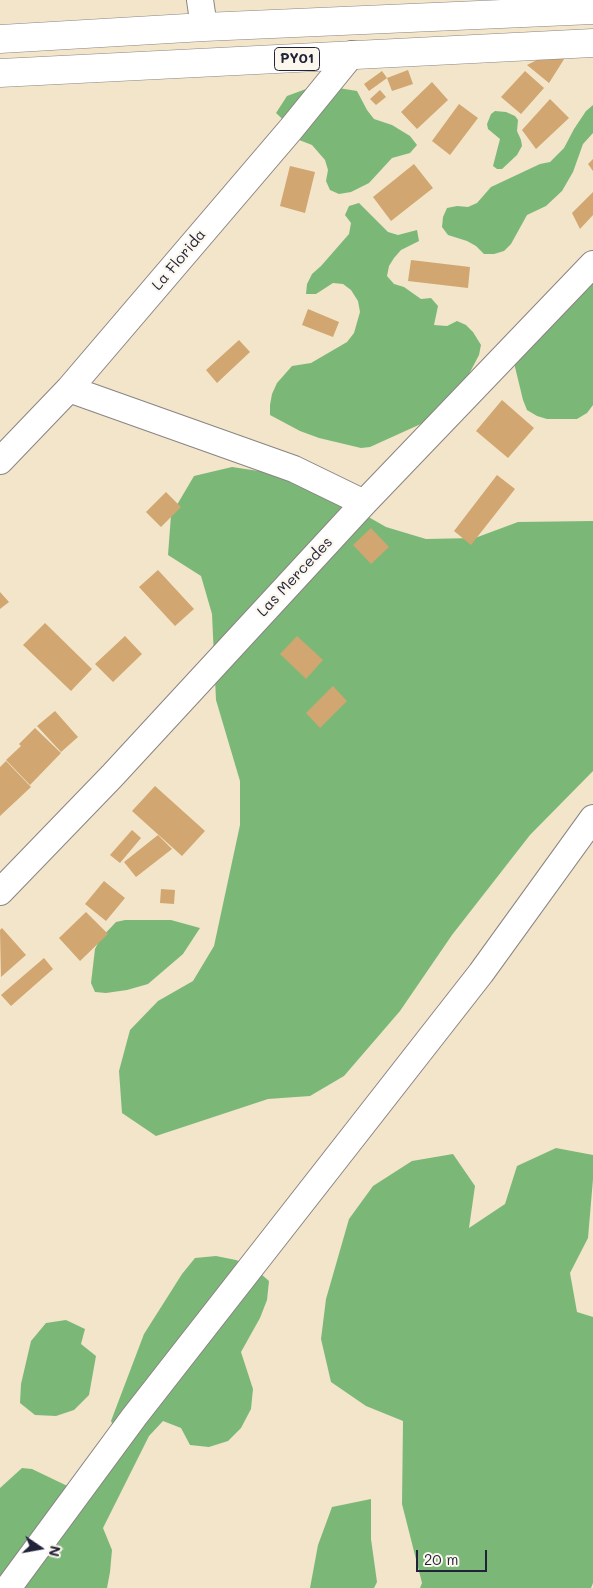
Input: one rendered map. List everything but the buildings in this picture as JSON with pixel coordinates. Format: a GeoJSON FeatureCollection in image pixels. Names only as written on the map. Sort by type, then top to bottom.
{"type":"FeatureCollection","features":[{"type":"Feature","properties":{"kind":"highway"},"geometry":{"type":"LineString","coordinates":[[0,39],[204,27],[593,10]]}},
{"type":"Feature","properties":{"kind":"highway","name":"PY01"},"geometry":{"type":"LineString","coordinates":[[0,73],[302,59],[352,54],[593,42]]}},
{"type":"Feature","properties":{"kind":"street"},"geometry":{"type":"LineString","coordinates":[[200,0],[204,27]]}},
{"type":"Feature","properties":{"kind":"street","name":"La Florida"},"geometry":{"type":"LineString","coordinates":[[0,461],[69,389],[291,130],[352,54]]}},
{"type":"Feature","properties":{"kind":"street","name":"Las Mercedes"},"geometry":{"type":"LineString","coordinates":[[0,892],[112,776],[364,503],[593,264]]}},
{"type":"Feature","properties":{"kind":"street"},"geometry":{"type":"LineString","coordinates":[[69,389],[294,469],[364,503]]}},
{"type":"Feature","properties":{"kind":"street"},"geometry":{"type":"LineString","coordinates":[[8,1588],[134,1417],[481,973],[593,818]]}},
{"type":"Feature","properties":{"kind":"green space"},"geometry":{"type":"Polygon","coordinates":[[[326,86],[357,91],[374,119],[392,125],[410,136],[417,145],[410,153],[392,158],[369,183],[351,192],[339,194],[330,190],[326,181],[328,170],[325,160],[312,145],[294,138],[291,127],[276,113],[287,96],[306,89],[326,86]]]}},
{"type":"Feature","properties":{"kind":"green space"},"geometry":{"type":"Polygon","coordinates":[[[593,105],[593,133],[583,144],[573,172],[562,191],[546,206],[527,215],[511,244],[504,251],[484,254],[467,241],[448,235],[442,227],[443,217],[447,208],[457,206],[468,207],[477,203],[491,187],[540,164],[550,162],[564,148],[586,111],[593,105]]]}},
{"type":"Feature","properties":{"kind":"green space"},"geometry":{"type":"Polygon","coordinates":[[[495,111],[506,112],[515,116],[518,120],[517,131],[522,146],[517,155],[502,169],[497,169],[493,166],[500,139],[488,129],[487,124],[491,114],[495,111]]]}},
{"type":"Feature","properties":{"kind":"green space"},"geometry":{"type":"Polygon","coordinates":[[[359,203],[388,232],[398,235],[417,230],[419,241],[401,250],[389,266],[387,276],[394,284],[404,287],[421,299],[431,298],[438,306],[434,325],[447,326],[457,321],[466,325],[473,332],[481,345],[479,355],[469,374],[448,401],[423,423],[370,447],[361,448],[319,438],[300,431],[270,415],[272,394],[277,383],[292,366],[311,363],[347,342],[354,333],[360,312],[358,301],[351,290],[343,284],[333,283],[316,294],[306,294],[307,284],[312,274],[349,234],[351,223],[345,215],[349,206],[359,203]]]}},
{"type":"Feature","properties":{"kind":"green space"},"geometry":{"type":"Polygon","coordinates":[[[593,271],[593,405],[587,413],[577,419],[547,419],[537,416],[527,410],[523,400],[515,367],[515,356],[593,271]]]}},
{"type":"Feature","properties":{"kind":"green space"},"geometry":{"type":"Polygon","coordinates":[[[232,467],[272,473],[309,483],[386,527],[426,539],[475,538],[518,522],[593,521],[593,771],[530,835],[452,935],[400,1011],[344,1076],[310,1096],[268,1099],[156,1136],[122,1113],[119,1071],[130,1030],[158,1001],[193,981],[214,946],[240,825],[240,781],[216,700],[212,614],[201,576],[168,555],[171,515],[194,476],[232,467]]]}},
{"type":"Feature","properties":{"kind":"green space"},"geometry":{"type":"Polygon","coordinates":[[[125,920],[171,920],[200,928],[183,954],[148,984],[127,990],[106,993],[95,992],[91,983],[95,949],[100,939],[116,922],[125,920]]]}},
{"type":"Feature","properties":{"kind":"green space"},"geometry":{"type":"Polygon","coordinates":[[[556,1148],[593,1155],[588,1238],[570,1273],[577,1312],[593,1317],[593,1583],[591,1588],[420,1588],[422,1583],[402,1504],[403,1421],[366,1406],[331,1382],[321,1339],[326,1299],[349,1219],[373,1186],[412,1161],[453,1154],[475,1186],[469,1228],[505,1204],[517,1166],[556,1148]]]}},
{"type":"Feature","properties":{"kind":"green space"},"geometry":{"type":"Polygon","coordinates":[[[216,1256],[236,1260],[254,1268],[269,1281],[267,1300],[260,1318],[241,1352],[253,1389],[251,1409],[241,1428],[228,1441],[209,1447],[190,1445],[181,1428],[163,1421],[149,1436],[103,1528],[112,1550],[107,1588],[0,1588],[0,1488],[22,1468],[32,1469],[80,1492],[120,1440],[111,1421],[144,1334],[182,1274],[195,1258],[216,1256]]]}},
{"type":"Feature","properties":{"kind":"green space"},"geometry":{"type":"Polygon","coordinates":[[[66,1320],[85,1329],[81,1344],[96,1356],[89,1395],[74,1410],[56,1416],[35,1415],[20,1403],[21,1384],[31,1341],[46,1323],[66,1320]]]}},
{"type":"Feature","properties":{"kind":"green space"},"geometry":{"type":"Polygon","coordinates":[[[371,1499],[371,1539],[377,1582],[374,1588],[310,1588],[318,1545],[332,1507],[371,1499]]]}}]}
